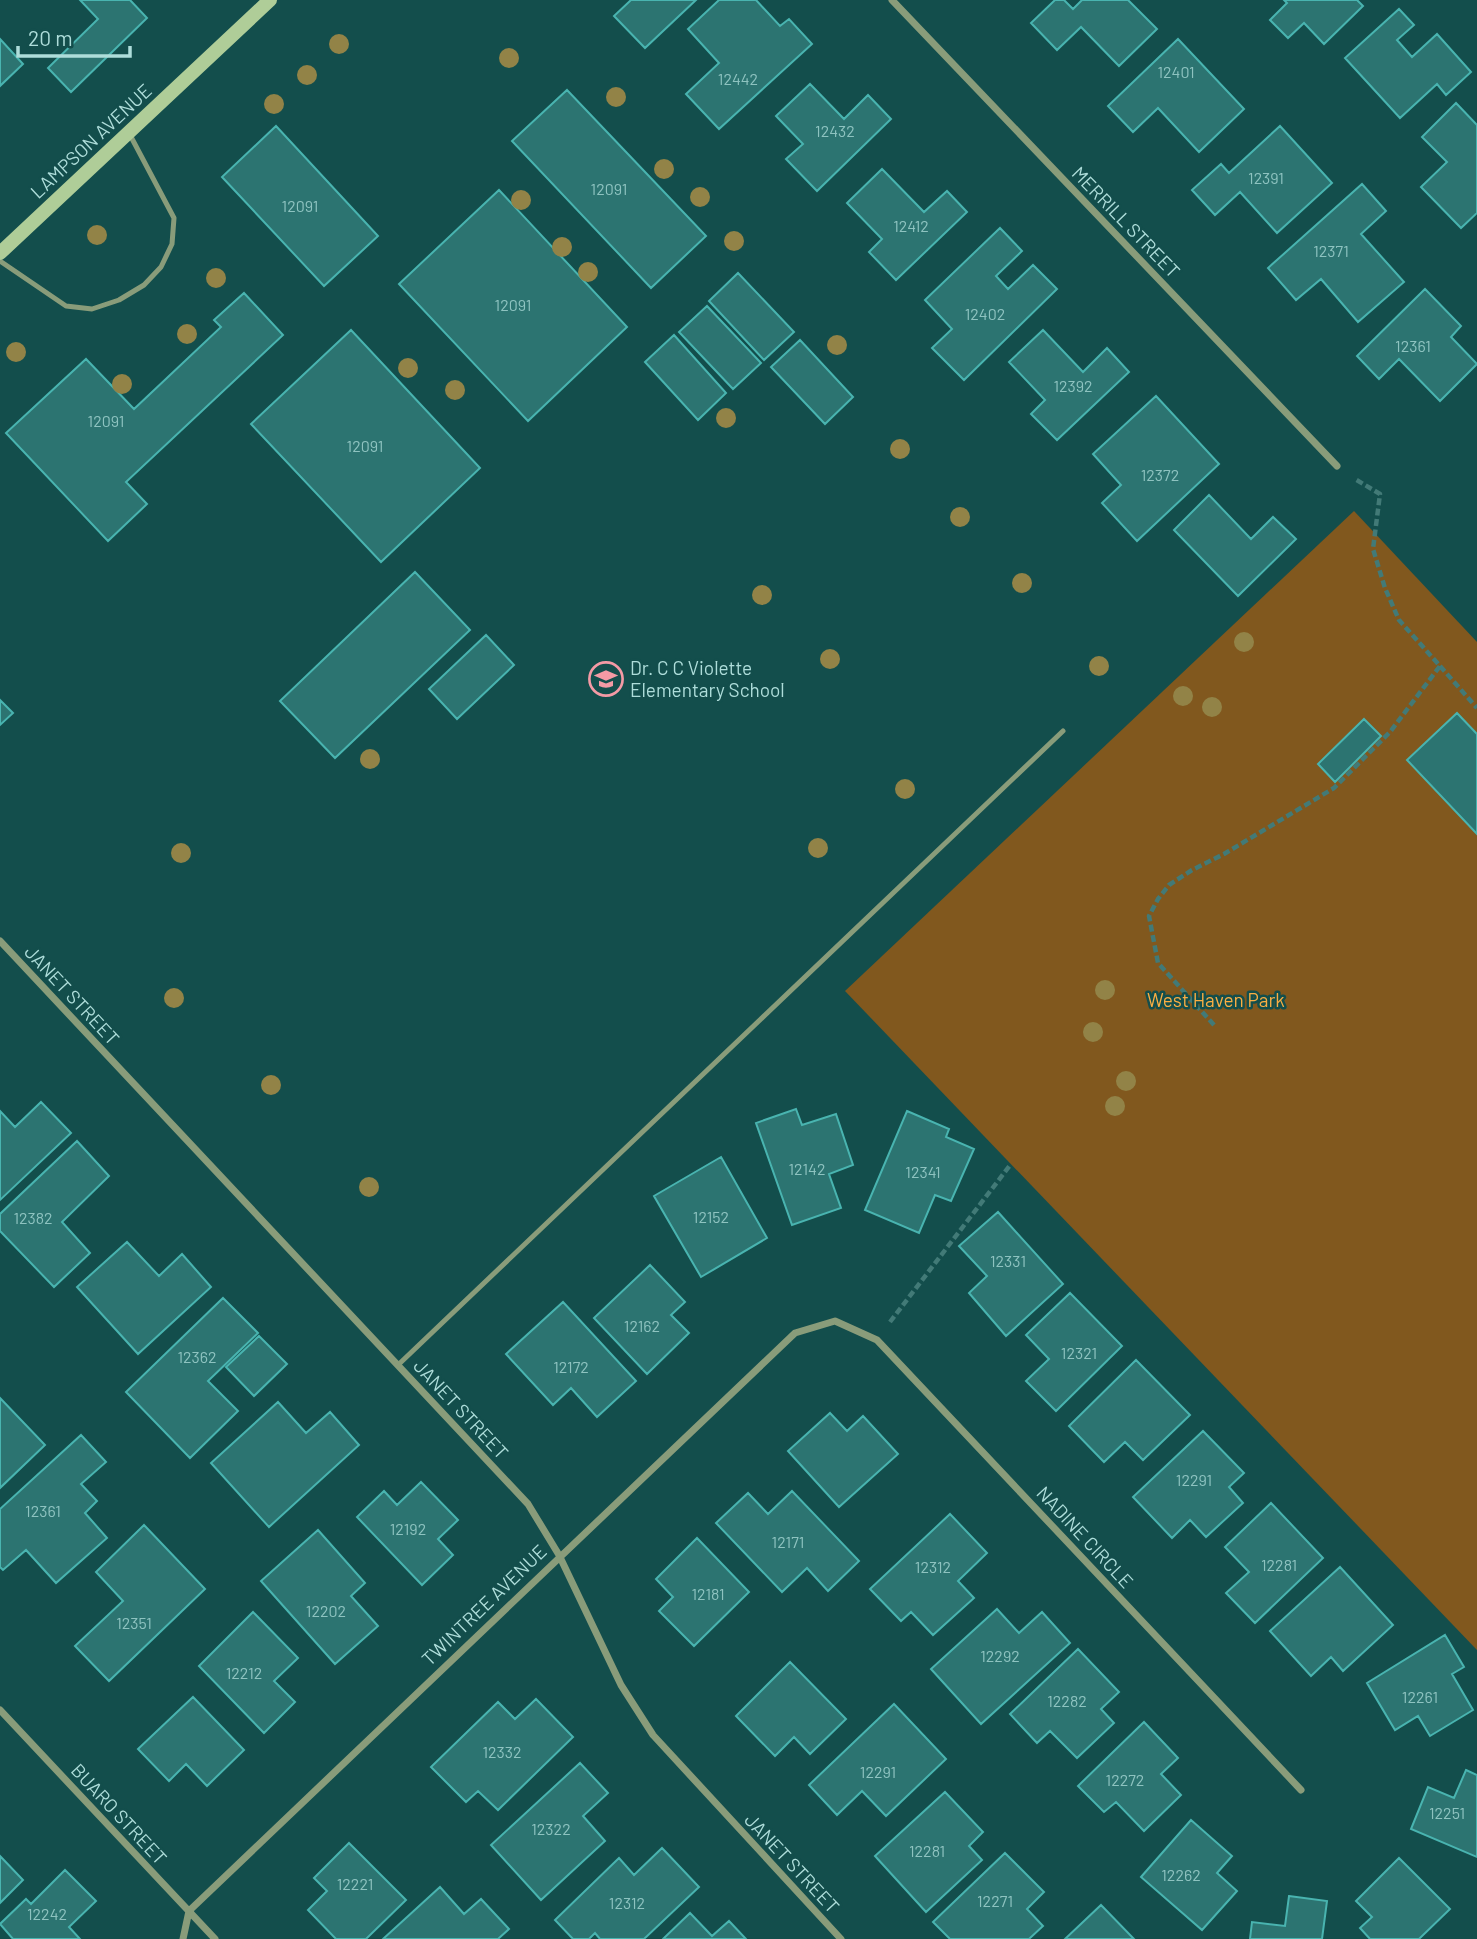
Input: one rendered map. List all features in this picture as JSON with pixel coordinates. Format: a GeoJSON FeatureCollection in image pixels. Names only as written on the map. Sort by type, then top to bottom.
{"type":"FeatureCollection","features":[{"type":"Feature","properties":{"kind":"street","name":"MERRILL STREET"},"geometry":{"type":"LineString","coordinates":[[892,0],[1337,466]]}},
{"type":"Feature","properties":{"kind":"street","name":"LAMPSON AVENUE"},"geometry":{"type":"LineString","coordinates":[[0,253],[268,1]]}},
{"type":"Feature","properties":{"kind":"street","name":"JANET STREET"},"geometry":{"type":"LineString","coordinates":[[0,941],[528,1504],[559,1555],[621,1685],[653,1735],[841,1939]]}},
{"type":"Feature","properties":{"kind":"street","name":"NADINE CIRCLE"},"geometry":{"type":"LineString","coordinates":[[835,1321],[877,1340],[1301,1790]]}},
{"type":"Feature","properties":{"kind":"street","name":"TWINTREE AVENUE"},"geometry":{"type":"LineString","coordinates":[[188,1911],[795,1333],[835,1321]]}},
{"type":"Feature","properties":{"kind":"street","name":"BUARO STREET"},"geometry":{"type":"LineString","coordinates":[[0,1710],[215,1939]]}},
{"type":"Feature","properties":{"kind":"street"},"geometry":{"type":"LineString","coordinates":[[183,1939],[188,1911]]}},
{"type":"Feature","properties":{"kind":"lane"},"geometry":{"type":"LineString","coordinates":[[0,261],[66,306],[92,309],[118,300],[144,285],[161,267],[172,244],[174,218],[129,132]]}},
{"type":"Feature","properties":{"kind":"lane"},"geometry":{"type":"LineString","coordinates":[[398,1365],[1063,731]]}},
{"type":"Feature","properties":{"kind":"path"},"geometry":{"type":"LineString","coordinates":[[1337,466],[1380,494],[1373,549],[1385,588],[1399,620],[1477,708]]}},
{"type":"Feature","properties":{"kind":"path"},"geometry":{"type":"LineString","coordinates":[[1214,1025],[1158,963],[1149,916],[1158,899],[1169,885],[1192,870],[1224,854],[1334,788],[1390,732],[1440,666]]}},
{"type":"Feature","properties":{"kind":"path"},"geometry":{"type":"LineString","coordinates":[[877,1340],[1011,1164]]}},
{"type":"Feature","properties":{"kind":"green space","name":"West Haven Park"},"geometry":{"type":"Polygon","coordinates":[[[1354,511],[1477,642],[1477,1650],[845,991],[1354,511]]]}},
{"type":"Feature","properties":{"kind":"building"},"geometry":{"type":"Polygon","coordinates":[[[80,0],[130,0],[147,18],[71,92],[48,68],[98,19],[80,0]]]}},
{"type":"Feature","properties":{"kind":"building"},"geometry":{"type":"Polygon","coordinates":[[[631,0],[696,0],[645,48],[614,16],[631,0]]]}},
{"type":"Feature","properties":{"kind":"building"},"geometry":{"type":"Polygon","coordinates":[[[719,0],[756,0],[780,26],[789,19],[812,44],[719,129],[686,94],[719,63],[688,29],[719,0]]]}},
{"type":"Feature","properties":{"kind":"building"},"geometry":{"type":"Polygon","coordinates":[[[1055,0],[1064,0],[1073,9],[1082,0],[1128,0],[1157,29],[1119,66],[1081,27],[1057,50],[1031,23],[1055,0]]]}},
{"type":"Feature","properties":{"kind":"building"},"geometry":{"type":"Polygon","coordinates":[[[1284,0],[1357,0],[1363,6],[1324,44],[1304,23],[1288,38],[1270,20],[1287,3],[1284,0]]]}},
{"type":"Feature","properties":{"kind":"building"},"geometry":{"type":"Polygon","coordinates":[[[1399,9],[1414,25],[1397,40],[1412,57],[1437,34],[1471,72],[1446,95],[1437,84],[1400,118],[1345,58],[1399,9]]]}},
{"type":"Feature","properties":{"kind":"building"},"geometry":{"type":"Polygon","coordinates":[[[0,39],[23,64],[0,86],[0,39]]]}},
{"type":"Feature","properties":{"kind":"building"},"geometry":{"type":"Polygon","coordinates":[[[1178,39],[1244,109],[1199,152],[1158,108],[1133,132],[1108,106],[1178,39]]]}},
{"type":"Feature","properties":{"kind":"building"},"geometry":{"type":"Polygon","coordinates":[[[810,84],[844,119],[868,95],[891,119],[817,191],[786,159],[803,144],[776,116],[810,84]]]}},
{"type":"Feature","properties":{"kind":"building"},"geometry":{"type":"Polygon","coordinates":[[[567,90],[706,236],[651,288],[512,141],[567,90]]]}},
{"type":"Feature","properties":{"kind":"building"},"geometry":{"type":"Polygon","coordinates":[[[1456,103],[1477,125],[1477,213],[1461,228],[1421,187],[1447,162],[1422,137],[1456,103]]]}},
{"type":"Feature","properties":{"kind":"building"},"geometry":{"type":"Polygon","coordinates":[[[276,126],[378,236],[324,286],[222,177],[276,126]]]}},
{"type":"Feature","properties":{"kind":"building"},"geometry":{"type":"Polygon","coordinates":[[[1280,126],[1332,183],[1277,233],[1240,192],[1215,215],[1192,190],[1221,164],[1229,173],[1280,126]]]}},
{"type":"Feature","properties":{"kind":"building"},"geometry":{"type":"Polygon","coordinates":[[[882,169],[924,212],[947,191],[967,212],[896,280],[869,252],[882,239],[847,203],[882,169]]]}},
{"type":"Feature","properties":{"kind":"building"},"geometry":{"type":"Polygon","coordinates":[[[1362,184],[1386,211],[1361,234],[1404,282],[1358,322],[1321,279],[1296,300],[1268,268],[1362,184]]]}},
{"type":"Feature","properties":{"kind":"building"},"geometry":{"type":"Polygon","coordinates":[[[499,190],[627,327],[528,421],[399,284],[499,190]]]}},
{"type":"Feature","properties":{"kind":"building"},"geometry":{"type":"Polygon","coordinates":[[[1000,228],[1022,251],[996,276],[1008,289],[1033,265],[1057,289],[964,380],[932,348],[952,329],[925,300],[1000,228]]]}},
{"type":"Feature","properties":{"kind":"building"},"geometry":{"type":"Polygon","coordinates":[[[738,273],[794,332],[764,360],[709,301],[738,273]]]}},
{"type":"Feature","properties":{"kind":"building"},"geometry":{"type":"Polygon","coordinates":[[[1425,289],[1461,326],[1451,337],[1477,364],[1440,401],[1399,359],[1379,379],[1357,356],[1425,289]]]}},
{"type":"Feature","properties":{"kind":"building"},"geometry":{"type":"Polygon","coordinates":[[[244,293],[283,335],[126,482],[147,504],[108,541],[6,433],[86,359],[134,409],[221,327],[214,320],[244,293]]]}},
{"type":"Feature","properties":{"kind":"building"},"geometry":{"type":"Polygon","coordinates":[[[707,306],[761,363],[733,389],[679,332],[707,306]]]}},
{"type":"Feature","properties":{"kind":"building"},"geometry":{"type":"Polygon","coordinates":[[[351,330],[480,468],[381,562],[251,424],[351,330]]]}},
{"type":"Feature","properties":{"kind":"building"},"geometry":{"type":"Polygon","coordinates":[[[1043,330],[1083,372],[1107,348],[1129,372],[1057,440],[1031,414],[1045,400],[1009,362],[1043,330]]]}},
{"type":"Feature","properties":{"kind":"building"},"geometry":{"type":"Polygon","coordinates":[[[674,335],[726,393],[698,420],[645,362],[674,335]]]}},
{"type":"Feature","properties":{"kind":"building"},"geometry":{"type":"Polygon","coordinates":[[[800,340],[853,397],[825,424],[771,367],[800,340]]]}},
{"type":"Feature","properties":{"kind":"building"},"geometry":{"type":"Polygon","coordinates":[[[1156,396],[1219,464],[1137,541],[1102,503],[1121,485],[1093,454],[1156,396]]]}},
{"type":"Feature","properties":{"kind":"building"},"geometry":{"type":"Polygon","coordinates":[[[1209,495],[1251,539],[1273,517],[1296,539],[1238,596],[1174,530],[1209,495]]]}},
{"type":"Feature","properties":{"kind":"building"},"geometry":{"type":"Polygon","coordinates":[[[415,572],[470,630],[335,758],[280,701],[415,572]]]}},
{"type":"Feature","properties":{"kind":"building"},"geometry":{"type":"Polygon","coordinates":[[[486,635],[514,665],[457,719],[429,689],[486,635]]]}},
{"type":"Feature","properties":{"kind":"building"},"geometry":{"type":"Polygon","coordinates":[[[0,700],[13,713],[0,725],[0,700]]]}},
{"type":"Feature","properties":{"kind":"building"},"geometry":{"type":"Polygon","coordinates":[[[1457,713],[1477,734],[1477,834],[1407,760],[1457,713]]]}},
{"type":"Feature","properties":{"kind":"building"},"geometry":{"type":"Polygon","coordinates":[[[1364,719],[1381,736],[1335,782],[1318,764],[1364,719]]]}},
{"type":"Feature","properties":{"kind":"building"},"geometry":{"type":"Polygon","coordinates":[[[41,1102],[71,1133],[0,1200],[0,1111],[15,1127],[41,1102]]]}},
{"type":"Feature","properties":{"kind":"building"},"geometry":{"type":"Polygon","coordinates":[[[796,1109],[802,1125],[836,1114],[853,1165],[829,1174],[841,1208],[792,1225],[756,1123],[796,1109]]]}},
{"type":"Feature","properties":{"kind":"building"},"geometry":{"type":"Polygon","coordinates":[[[907,1111],[949,1129],[946,1137],[974,1149],[951,1201],[935,1195],[919,1233],[865,1210],[907,1111]]]}},
{"type":"Feature","properties":{"kind":"building"},"geometry":{"type":"Polygon","coordinates":[[[77,1141],[109,1176],[62,1222],[90,1253],[54,1287],[0,1231],[0,1214],[77,1141]]]}},
{"type":"Feature","properties":{"kind":"building"},"geometry":{"type":"Polygon","coordinates":[[[721,1157],[767,1238],[701,1277],[654,1196],[721,1157]]]}},
{"type":"Feature","properties":{"kind":"building"},"geometry":{"type":"Polygon","coordinates":[[[998,1212],[1063,1284],[1006,1336],[969,1293],[987,1276],[959,1246],[998,1212]]]}},
{"type":"Feature","properties":{"kind":"building"},"geometry":{"type":"Polygon","coordinates":[[[127,1242],[159,1276],[182,1254],[211,1287],[138,1354],[77,1287],[127,1242]]]}},
{"type":"Feature","properties":{"kind":"building"},"geometry":{"type":"Polygon","coordinates":[[[650,1265],[685,1302],[671,1315],[689,1333],[647,1374],[594,1318],[650,1265]]]}},
{"type":"Feature","properties":{"kind":"building"},"geometry":{"type":"Polygon","coordinates":[[[1070,1293],[1122,1346],[1056,1411],[1026,1381],[1049,1359],[1026,1335],[1070,1293]]]}},
{"type":"Feature","properties":{"kind":"building"},"geometry":{"type":"Polygon","coordinates":[[[223,1298],[258,1333],[208,1381],[238,1411],[190,1458],[126,1392],[223,1298]]]}},
{"type":"Feature","properties":{"kind":"building"},"geometry":{"type":"Polygon","coordinates":[[[563,1302],[636,1381],[597,1417],[571,1388],[553,1405],[506,1354],[563,1302]]]}},
{"type":"Feature","properties":{"kind":"building"},"geometry":{"type":"Polygon","coordinates":[[[259,1336],[287,1364],[254,1396],[226,1367],[259,1336]]]}},
{"type":"Feature","properties":{"kind":"building"},"geometry":{"type":"Polygon","coordinates":[[[1136,1360],[1190,1415],[1143,1460],[1125,1442],[1104,1462],[1069,1426],[1136,1360]]]}},
{"type":"Feature","properties":{"kind":"building"},"geometry":{"type":"Polygon","coordinates":[[[0,1398],[45,1445],[0,1488],[0,1398]]]}},
{"type":"Feature","properties":{"kind":"building"},"geometry":{"type":"Polygon","coordinates":[[[278,1402],[306,1433],[330,1412],[359,1445],[269,1527],[211,1463],[278,1402]]]}},
{"type":"Feature","properties":{"kind":"building"},"geometry":{"type":"Polygon","coordinates":[[[830,1413],[847,1431],[863,1416],[898,1454],[839,1507],[788,1451],[830,1413]]]}},
{"type":"Feature","properties":{"kind":"building"},"geometry":{"type":"Polygon","coordinates":[[[1203,1431],[1244,1473],[1229,1487],[1243,1503],[1206,1537],[1190,1520],[1172,1538],[1133,1497],[1203,1431]]]}},
{"type":"Feature","properties":{"kind":"building"},"geometry":{"type":"Polygon","coordinates":[[[81,1435],[106,1462],[81,1484],[97,1501],[85,1513],[107,1538],[56,1583],[26,1550],[3,1570],[0,1567],[0,1509],[81,1435]]]}},
{"type":"Feature","properties":{"kind":"building"},"geometry":{"type":"Polygon","coordinates":[[[421,1482],[458,1520],[438,1539],[453,1555],[422,1585],[357,1517],[384,1491],[397,1505],[421,1482]]]}},
{"type":"Feature","properties":{"kind":"building"},"geometry":{"type":"Polygon","coordinates":[[[792,1491],[859,1561],[828,1591],[807,1568],[782,1592],[716,1523],[748,1493],[768,1514],[792,1491]]]}},
{"type":"Feature","properties":{"kind":"building"},"geometry":{"type":"Polygon","coordinates":[[[1271,1503],[1323,1558],[1255,1623],[1226,1593],[1249,1572],[1225,1547],[1271,1503]]]}},
{"type":"Feature","properties":{"kind":"building"},"geometry":{"type":"Polygon","coordinates":[[[950,1514],[987,1553],[958,1581],[974,1598],[933,1635],[911,1612],[901,1621],[870,1589],[950,1514]]]}},
{"type":"Feature","properties":{"kind":"building"},"geometry":{"type":"Polygon","coordinates":[[[144,1525],[205,1589],[109,1681],[75,1646],[123,1601],[96,1572],[144,1525]]]}},
{"type":"Feature","properties":{"kind":"building"},"geometry":{"type":"Polygon","coordinates":[[[318,1530],[365,1583],[351,1596],[378,1626],[335,1664],[261,1581],[318,1530]]]}},
{"type":"Feature","properties":{"kind":"building"},"geometry":{"type":"Polygon","coordinates":[[[697,1538],[749,1592],[694,1646],[659,1611],[673,1597],[656,1579],[697,1538]]]}},
{"type":"Feature","properties":{"kind":"building"},"geometry":{"type":"Polygon","coordinates":[[[1340,1567],[1393,1625],[1343,1671],[1331,1657],[1311,1676],[1270,1631],[1340,1567]]]}},
{"type":"Feature","properties":{"kind":"building"},"geometry":{"type":"Polygon","coordinates":[[[997,1609],[1019,1633],[1042,1612],[1070,1643],[981,1724],[931,1669],[997,1609]]]}},
{"type":"Feature","properties":{"kind":"building"},"geometry":{"type":"Polygon","coordinates":[[[253,1612],[298,1658],[274,1681],[295,1702],[264,1733],[199,1666],[253,1612]]]}},
{"type":"Feature","properties":{"kind":"building"},"geometry":{"type":"Polygon","coordinates":[[[1445,1635],[1464,1667],[1452,1674],[1473,1710],[1430,1736],[1418,1716],[1395,1730],[1367,1683],[1445,1635]]]}},
{"type":"Feature","properties":{"kind":"building"},"geometry":{"type":"Polygon","coordinates":[[[1078,1649],[1119,1692],[1101,1709],[1114,1723],[1077,1758],[1050,1731],[1037,1743],[1010,1714],[1078,1649]]]}},
{"type":"Feature","properties":{"kind":"building"},"geometry":{"type":"Polygon","coordinates":[[[790,1662],[846,1719],[810,1754],[794,1737],[775,1756],[736,1716],[790,1662]]]}},
{"type":"Feature","properties":{"kind":"building"},"geometry":{"type":"Polygon","coordinates":[[[193,1697],[244,1750],[207,1786],[186,1764],[169,1781],[138,1749],[193,1697]]]}},
{"type":"Feature","properties":{"kind":"building"},"geometry":{"type":"Polygon","coordinates":[[[536,1699],[573,1737],[498,1810],[478,1791],[466,1802],[431,1767],[498,1702],[515,1719],[536,1699]]]}},
{"type":"Feature","properties":{"kind":"building"},"geometry":{"type":"Polygon","coordinates":[[[894,1704],[946,1759],[886,1816],[862,1791],[837,1815],[809,1785],[894,1704]]]}},
{"type":"Feature","properties":{"kind":"building"},"geometry":{"type":"Polygon","coordinates":[[[1144,1722],[1178,1758],[1161,1774],[1181,1795],[1144,1831],[1116,1802],[1104,1812],[1078,1786],[1144,1722]]]}},
{"type":"Feature","properties":{"kind":"building"},"geometry":{"type":"Polygon","coordinates":[[[580,1763],[608,1793],[583,1816],[605,1841],[541,1900],[491,1845],[580,1763]]]}},
{"type":"Feature","properties":{"kind":"building"},"geometry":{"type":"Polygon","coordinates":[[[1466,1770],[1477,1775],[1477,1857],[1411,1829],[1428,1787],[1454,1798],[1466,1770]]]}},
{"type":"Feature","properties":{"kind":"building"},"geometry":{"type":"Polygon","coordinates":[[[945,1792],[983,1832],[969,1846],[982,1860],[926,1912],[875,1856],[945,1792]]]}},
{"type":"Feature","properties":{"kind":"building"},"geometry":{"type":"Polygon","coordinates":[[[1191,1820],[1232,1856],[1217,1873],[1237,1891],[1202,1930],[1141,1877],[1191,1820]]]}},
{"type":"Feature","properties":{"kind":"building"},"geometry":{"type":"Polygon","coordinates":[[[349,1843],[406,1900],[366,1939],[336,1939],[308,1910],[327,1891],[314,1878],[349,1843]]]}},
{"type":"Feature","properties":{"kind":"building"},"geometry":{"type":"Polygon","coordinates":[[[662,1848],[699,1887],[644,1939],[600,1939],[595,1933],[589,1939],[573,1939],[555,1920],[619,1858],[634,1875],[662,1848]]]}},
{"type":"Feature","properties":{"kind":"building"},"geometry":{"type":"Polygon","coordinates":[[[1005,1853],[1044,1892],[1027,1909],[1043,1926],[1029,1939],[950,1939],[933,1922],[1005,1853]]]}},
{"type":"Feature","properties":{"kind":"building"},"geometry":{"type":"Polygon","coordinates":[[[0,1856],[23,1880],[0,1903],[0,1856]]]}},
{"type":"Feature","properties":{"kind":"building"},"geometry":{"type":"Polygon","coordinates":[[[1399,1858],[1450,1909],[1419,1939],[1370,1939],[1360,1928],[1372,1917],[1356,1901],[1399,1858]]]}},
{"type":"Feature","properties":{"kind":"building"},"geometry":{"type":"Polygon","coordinates":[[[65,1870],[96,1901],[69,1927],[80,1939],[13,1939],[0,1924],[26,1899],[31,1904],[65,1870]]]}},
{"type":"Feature","properties":{"kind":"building"},"geometry":{"type":"Polygon","coordinates":[[[440,1887],[464,1914],[481,1899],[509,1929],[498,1939],[383,1939],[440,1887]]]}},
{"type":"Feature","properties":{"kind":"building"},"geometry":{"type":"Polygon","coordinates":[[[1289,1896],[1327,1901],[1322,1939],[1250,1939],[1252,1922],[1285,1926],[1289,1896]]]}},
{"type":"Feature","properties":{"kind":"building"},"geometry":{"type":"Polygon","coordinates":[[[1101,1905],[1134,1939],[1065,1939],[1101,1905]]]}},
{"type":"Feature","properties":{"kind":"building"},"geometry":{"type":"Polygon","coordinates":[[[690,1913],[712,1936],[729,1921],[746,1939],[663,1939],[690,1913]]]}},
{"type":"Feature","properties":{"kind":"place","name":"Dr. C C Violette Elementary School"},"geometry":{"type":"Point","coordinates":[606,679]}}]}
